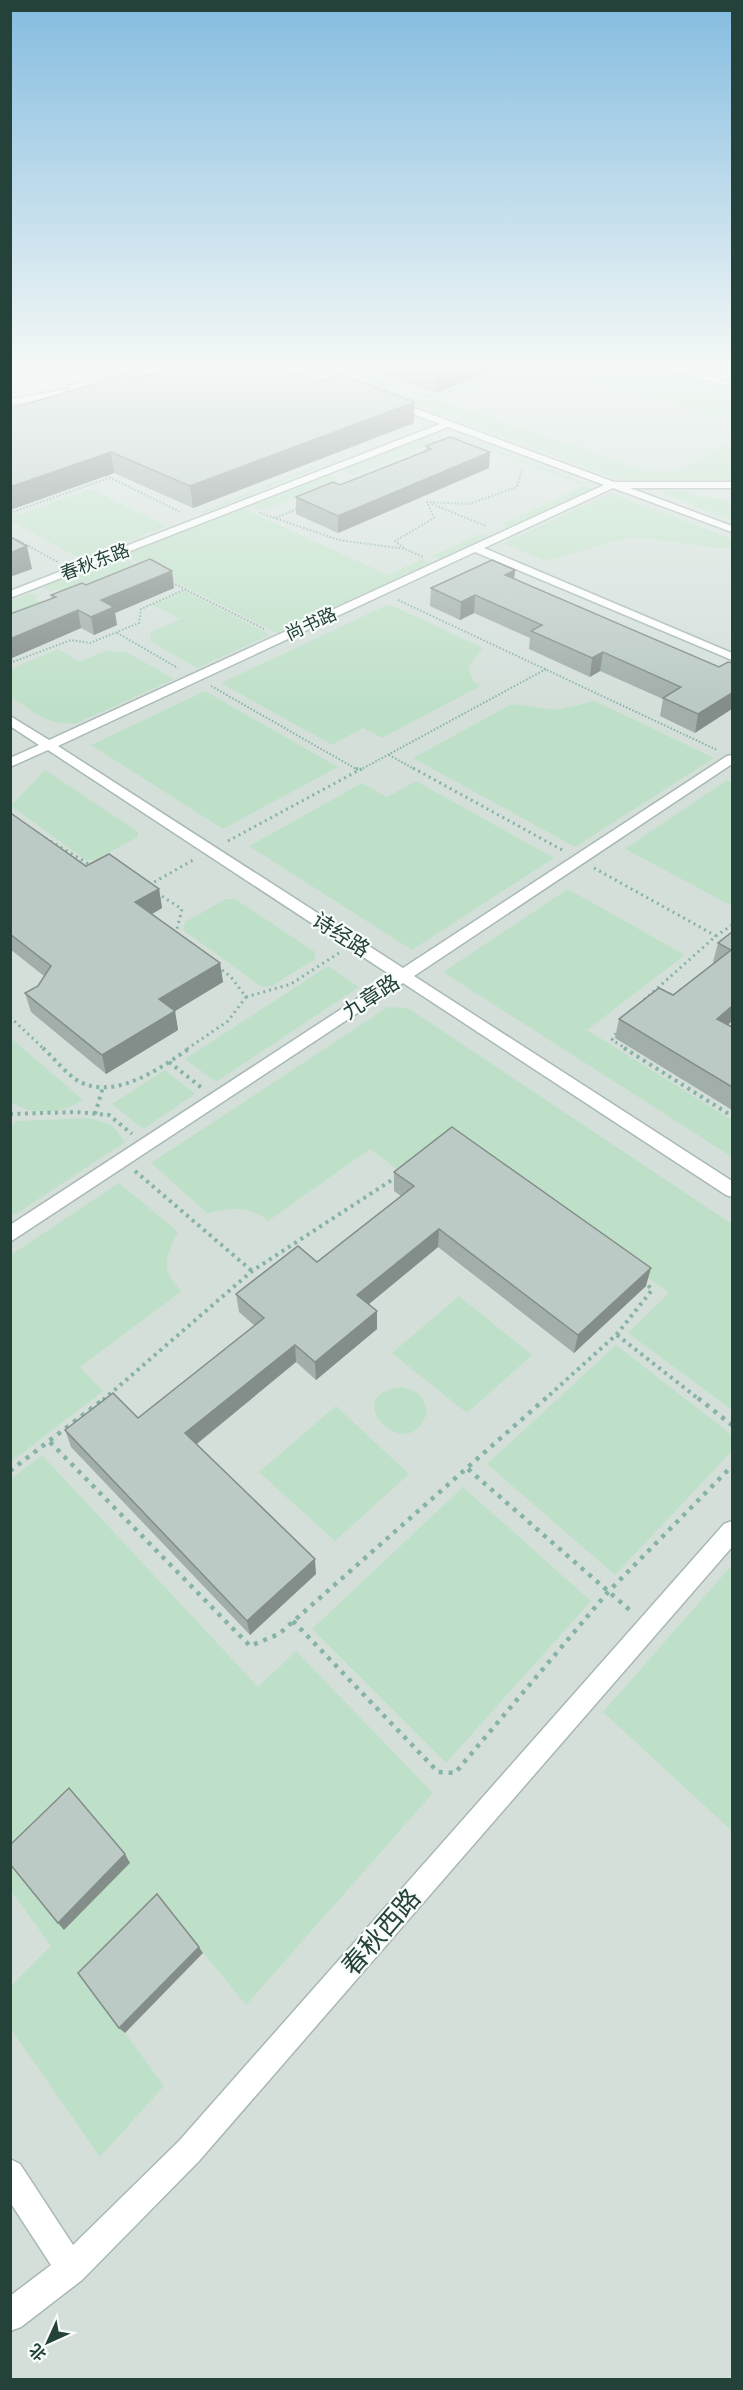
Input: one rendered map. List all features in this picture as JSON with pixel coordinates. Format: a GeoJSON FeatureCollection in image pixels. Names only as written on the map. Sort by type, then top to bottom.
{"type":"FeatureCollection","features":[{"type":"Feature","properties":{"kind":"street","name":"春秋东路"},"geometry":{"type":"LineString","coordinates":[[10,596],[306,480]]}},
{"type":"Feature","properties":{"kind":"street"},"geometry":{"type":"LineString","coordinates":[[597,480],[732,529]]}},
{"type":"Feature","properties":{"kind":"street"},"geometry":{"type":"LineString","coordinates":[[612,485],[732,485]]}},
{"type":"Feature","properties":{"kind":"street","name":"尚书路"},"geometry":{"type":"LineString","coordinates":[[10,763],[612,485]]}},
{"type":"Feature","properties":{"kind":"street"},"geometry":{"type":"LineString","coordinates":[[475,549],[732,657]]}},
{"type":"Feature","properties":{"kind":"street","name":"诗经路"},"geometry":{"type":"LineString","coordinates":[[10,720],[732,1190]]}},
{"type":"Feature","properties":{"kind":"street","name":"九章路"},"geometry":{"type":"LineString","coordinates":[[10,1235],[579,860],[727,756]]}},
{"type":"Feature","properties":{"kind":"street","name":"春秋西路"},"geometry":{"type":"LineString","coordinates":[[10,2316],[71,2269],[189,2151],[732,1531]]}},
{"type":"Feature","properties":{"kind":"street"},"geometry":{"type":"LineString","coordinates":[[10,2174],[71,2269]]}},
{"type":"Feature","properties":{"kind":"path"},"geometry":{"type":"LineString","coordinates":[[10,513],[106,480]]}},
{"type":"Feature","properties":{"kind":"path"},"geometry":{"type":"LineString","coordinates":[[113,480],[200,521]]}},
{"type":"Feature","properties":{"kind":"path"},"geometry":{"type":"LineString","coordinates":[[427,502],[469,504],[517,487],[519,480]]}},
{"type":"Feature","properties":{"kind":"path"},"geometry":{"type":"LineString","coordinates":[[427,502],[506,535]]}},
{"type":"Feature","properties":{"kind":"path"},"geometry":{"type":"LineString","coordinates":[[405,549],[395,541],[434,518],[427,502]]}},
{"type":"Feature","properties":{"kind":"path"},"geometry":{"type":"LineString","coordinates":[[241,505],[339,540],[405,549],[440,564]]}},
{"type":"Feature","properties":{"kind":"path"},"geometry":{"type":"LineString","coordinates":[[275,518],[308,505]]}},
{"type":"Feature","properties":{"kind":"path"},"geometry":{"type":"LineString","coordinates":[[10,536],[74,570]]}},
{"type":"Feature","properties":{"kind":"path"},"geometry":{"type":"LineString","coordinates":[[168,580],[281,638]]}},
{"type":"Feature","properties":{"kind":"path"},"geometry":{"type":"LineString","coordinates":[[10,663],[71,640],[90,643],[117,633],[139,623],[141,609],[186,589]]}},
{"type":"Feature","properties":{"kind":"path"},"geometry":{"type":"LineString","coordinates":[[381,591],[727,756]]}},
{"type":"Feature","properties":{"kind":"path"},"geometry":{"type":"LineString","coordinates":[[117,633],[359,770]]}},
{"type":"Feature","properties":{"kind":"path"},"geometry":{"type":"LineString","coordinates":[[185,940],[176,933],[182,909],[147,886],[546,669]]}},
{"type":"Feature","properties":{"kind":"path"},"geometry":{"type":"LineString","coordinates":[[388,755],[716,936]]}},
{"type":"Feature","properties":{"kind":"path"},"geometry":{"type":"LineString","coordinates":[[38,833],[89,864],[101,863]]}},
{"type":"Feature","properties":{"kind":"path"},"geometry":{"type":"LineString","coordinates":[[640,1005],[716,936],[732,925]]}},
{"type":"Feature","properties":{"kind":"path"},"geometry":{"type":"LineString","coordinates":[[10,1017],[78,1081],[93,1087],[120,1087],[169,1062],[228,1021],[246,997],[291,984],[354,944]]}},
{"type":"Feature","properties":{"kind":"path"},"geometry":{"type":"LineString","coordinates":[[212,963],[231,977],[246,997]]}},
{"type":"Feature","properties":{"kind":"path"},"geometry":{"type":"LineString","coordinates":[[625,1020],[612,1040],[732,1116]]}},
{"type":"Feature","properties":{"kind":"path"},"geometry":{"type":"LineString","coordinates":[[169,1062],[216,1100]]}},
{"type":"Feature","properties":{"kind":"path"},"geometry":{"type":"LineString","coordinates":[[94,1114],[103,1088]]}},
{"type":"Feature","properties":{"kind":"path"},"geometry":{"type":"LineString","coordinates":[[10,1114],[76,1112],[109,1115],[147,1145]]}},
{"type":"Feature","properties":{"kind":"path"},"geometry":{"type":"LineString","coordinates":[[123,1161],[252,1271]]}},
{"type":"Feature","properties":{"kind":"path"},"geometry":{"type":"LineString","coordinates":[[10,1471],[119,1388],[252,1271],[408,1170]]}},
{"type":"Feature","properties":{"kind":"path"},"geometry":{"type":"LineString","coordinates":[[50,1442],[250,1646],[279,1634],[468,1469],[617,1334],[652,1290],[647,1281],[638,1274]]}},
{"type":"Feature","properties":{"kind":"path"},"geometry":{"type":"LineString","coordinates":[[617,1334],[732,1425]]}},
{"type":"Feature","properties":{"kind":"path"},"geometry":{"type":"LineString","coordinates":[[293,1622],[438,1772],[455,1773],[608,1592],[732,1466]]}},
{"type":"Feature","properties":{"kind":"path"},"geometry":{"type":"LineString","coordinates":[[468,1469],[649,1626]]}},
{"type":"Feature","properties":{"kind":"shaded area"},"geometry":{"type":"Polygon","coordinates":[[[11,480],[732,480],[732,2379],[11,2380],[11,480]]]}},
{"type":"Feature","properties":{"kind":"green space"},"geometry":{"type":"Polygon","coordinates":[[[282,480],[288,480],[204,513],[200,512],[282,480]]]}},
{"type":"Feature","properties":{"kind":"green space"},"geometry":{"type":"Polygon","coordinates":[[[316,480],[341,480],[263,511],[250,505],[316,480]]]}},
{"type":"Feature","properties":{"kind":"green space"},"geometry":{"type":"Polygon","coordinates":[[[568,480],[587,483],[583,485],[568,480]]]}},
{"type":"Feature","properties":{"kind":"green space"},"geometry":{"type":"Polygon","coordinates":[[[584,486],[593,489],[509,528],[501,524],[584,486]]]}},
{"type":"Feature","properties":{"kind":"green space"},"geometry":{"type":"Polygon","coordinates":[[[90,489],[167,526],[81,559],[11,521],[11,517],[90,489]]]}},
{"type":"Feature","properties":{"kind":"green space"},"geometry":{"type":"Polygon","coordinates":[[[684,491],[703,498],[706,496],[732,503],[732,521],[662,493],[684,491]]]}},
{"type":"Feature","properties":{"kind":"green space"},"geometry":{"type":"Polygon","coordinates":[[[611,493],[732,539],[732,545],[726,548],[714,548],[639,537],[545,561],[503,543],[611,493]]]}},
{"type":"Feature","properties":{"kind":"green space"},"geometry":{"type":"Polygon","coordinates":[[[242,508],[388,575],[422,559],[431,563],[277,633],[124,555],[242,508]]]}},
{"type":"Feature","properties":{"kind":"green space"},"geometry":{"type":"Polygon","coordinates":[[[482,533],[490,537],[439,560],[431,556],[482,533]]]}},
{"type":"Feature","properties":{"kind":"green space"},"geometry":{"type":"Polygon","coordinates":[[[120,556],[145,569],[73,599],[56,589],[50,592],[42,587],[120,556]]]}},
{"type":"Feature","properties":{"kind":"green space"},"geometry":{"type":"Polygon","coordinates":[[[186,591],[270,635],[197,668],[150,641],[151,632],[180,619],[153,605],[186,591]]]}},
{"type":"Feature","properties":{"kind":"green space"},"geometry":{"type":"Polygon","coordinates":[[[31,593],[39,597],[34,599],[51,609],[11,625],[11,601],[31,593]]]}},
{"type":"Feature","properties":{"kind":"green space"},"geometry":{"type":"Polygon","coordinates":[[[389,604],[483,648],[468,667],[474,682],[480,686],[382,738],[363,728],[332,745],[221,683],[389,604]]]}},
{"type":"Feature","properties":{"kind":"green space"},"geometry":{"type":"Polygon","coordinates":[[[58,649],[79,662],[105,651],[126,652],[174,679],[77,723],[58,723],[42,717],[11,697],[11,669],[58,649]]]}},
{"type":"Feature","properties":{"kind":"green space"},"geometry":{"type":"Polygon","coordinates":[[[205,691],[338,767],[223,829],[91,745],[205,691]]]}},
{"type":"Feature","properties":{"kind":"green space"},"geometry":{"type":"Polygon","coordinates":[[[595,701],[714,758],[575,847],[413,758],[512,704],[557,710],[595,701]]]}},
{"type":"Feature","properties":{"kind":"green space"},"geometry":{"type":"Polygon","coordinates":[[[45,770],[138,832],[138,837],[95,860],[86,860],[11,806],[45,770]]]}},
{"type":"Feature","properties":{"kind":"green space"},"geometry":{"type":"Polygon","coordinates":[[[727,780],[732,783],[732,906],[625,849],[727,780]]]}},
{"type":"Feature","properties":{"kind":"green space"},"geometry":{"type":"Polygon","coordinates":[[[416,781],[554,858],[412,950],[249,846],[362,783],[387,797],[416,781]]]}},
{"type":"Feature","properties":{"kind":"green space"},"geometry":{"type":"Polygon","coordinates":[[[568,889],[685,955],[587,1030],[732,1120],[732,1157],[443,972],[568,889]]]}},
{"type":"Feature","properties":{"kind":"green space"},"geometry":{"type":"Polygon","coordinates":[[[226,899],[235,899],[315,952],[315,959],[272,986],[262,987],[183,930],[185,922],[226,899]]]}},
{"type":"Feature","properties":{"kind":"green space"},"geometry":{"type":"Polygon","coordinates":[[[328,966],[359,987],[216,1082],[185,1059],[328,966]]]}},
{"type":"Feature","properties":{"kind":"green space"},"geometry":{"type":"Polygon","coordinates":[[[388,1007],[408,1008],[732,1224],[732,1410],[628,1333],[669,1293],[452,1137],[398,1170],[370,1149],[268,1221],[247,1210],[207,1213],[151,1163],[388,1007]]]}},
{"type":"Feature","properties":{"kind":"green space"},"geometry":{"type":"Polygon","coordinates":[[[10,1038],[83,1100],[66,1108],[48,1112],[30,1110],[12,1103],[10,1038]]]}},
{"type":"Feature","properties":{"kind":"green space"},"geometry":{"type":"Polygon","coordinates":[[[165,1070],[195,1094],[143,1129],[112,1104],[165,1070]]]}},
{"type":"Feature","properties":{"kind":"green space"},"geometry":{"type":"Polygon","coordinates":[[[88,1118],[112,1125],[125,1142],[16,1214],[11,1213],[11,1127],[16,1121],[88,1118]]]}},
{"type":"Feature","properties":{"kind":"green space"},"geometry":{"type":"Polygon","coordinates":[[[119,1183],[178,1232],[170,1248],[167,1269],[182,1291],[80,1367],[103,1391],[11,1462],[11,1255],[119,1183]]]}},
{"type":"Feature","properties":{"kind":"green space"},"geometry":{"type":"Polygon","coordinates":[[[459,1296],[532,1355],[467,1413],[392,1353],[459,1296]]]}},
{"type":"Feature","properties":{"kind":"green space"},"geometry":{"type":"Polygon","coordinates":[[[616,1345],[732,1435],[732,1451],[615,1575],[487,1464],[616,1345]]]}},
{"type":"Feature","properties":{"kind":"green space"},"geometry":{"type":"Polygon","coordinates":[[[400,1387],[418,1394],[427,1412],[418,1428],[406,1434],[394,1432],[383,1424],[376,1414],[375,1402],[382,1393],[400,1387]]]}},
{"type":"Feature","properties":{"kind":"green space"},"geometry":{"type":"Polygon","coordinates":[[[336,1406],[409,1474],[335,1541],[259,1472],[336,1406]]]}},
{"type":"Feature","properties":{"kind":"green space"},"geometry":{"type":"Polygon","coordinates":[[[42,1455],[258,1687],[296,1651],[433,1793],[246,2005],[161,1901],[125,2033],[164,2086],[100,2157],[11,2029],[11,1986],[51,1946],[11,1891],[11,1479],[42,1455]]]}},
{"type":"Feature","properties":{"kind":"green space"},"geometry":{"type":"Polygon","coordinates":[[[463,1487],[591,1601],[446,1763],[312,1629],[463,1487]]]}},
{"type":"Feature","properties":{"kind":"green space"},"geometry":{"type":"Polygon","coordinates":[[[732,1565],[732,1831],[603,1712],[732,1565]]]}},
{"type":"Feature","properties":{"kind":"building"},"geometry":{"type":"Polygon","coordinates":[[[10,480],[32,480],[10,487],[10,480]]]}},
{"type":"Feature","properties":{"kind":"building"},"geometry":{"type":"Polygon","coordinates":[[[175,480],[207,480],[190,486],[175,480]]]}},
{"type":"Feature","properties":{"kind":"building"},"geometry":{"type":"Polygon","coordinates":[[[354,480],[425,480],[338,516],[296,497],[333,482],[340,485],[354,480]]]}},
{"type":"Feature","properties":{"kind":"building"},"geometry":{"type":"Polygon","coordinates":[[[10,537],[27,546],[10,553],[10,537]]]}},
{"type":"Feature","properties":{"kind":"building"},"geometry":{"type":"Polygon","coordinates":[[[150,559],[172,571],[101,600],[114,607],[91,617],[78,610],[10,639],[10,614],[56,597],[51,595],[82,583],[86,585],[150,559]]]}},
{"type":"Feature","properties":{"kind":"building"},"geometry":{"type":"Polygon","coordinates":[[[492,560],[515,570],[505,575],[719,667],[728,662],[732,663],[732,693],[698,714],[663,698],[681,687],[603,652],[592,658],[531,631],[542,625],[475,595],[461,602],[431,588],[492,560]]]}},
{"type":"Feature","properties":{"kind":"building"},"geometry":{"type":"Polygon","coordinates":[[[12,814],[86,866],[109,854],[159,889],[135,902],[220,963],[159,999],[175,1011],[102,1055],[25,993],[38,986],[51,966],[10,934],[10,815],[12,814]]]}},
{"type":"Feature","properties":{"kind":"building"},"geometry":{"type":"Polygon","coordinates":[[[732,932],[732,1006],[717,1019],[732,1027],[732,1087],[619,1019],[659,988],[673,995],[731,950],[718,943],[732,932]]]}},
{"type":"Feature","properties":{"kind":"building"},"geometry":{"type":"Polygon","coordinates":[[[452,1127],[651,1268],[578,1335],[439,1229],[357,1295],[377,1311],[315,1362],[295,1345],[185,1433],[315,1559],[247,1621],[65,1430],[113,1393],[138,1418],[264,1318],[236,1294],[298,1246],[317,1262],[414,1186],[394,1172],[452,1127]]]}},
{"type":"Feature","properties":{"kind":"building"},"geometry":{"type":"Polygon","coordinates":[[[69,1788],[125,1854],[58,1923],[10,1864],[10,1845],[69,1788]]]}},
{"type":"Feature","properties":{"kind":"building"},"geometry":{"type":"Polygon","coordinates":[[[157,1894],[199,1947],[119,2028],[78,1973],[157,1894]]]}}]}
